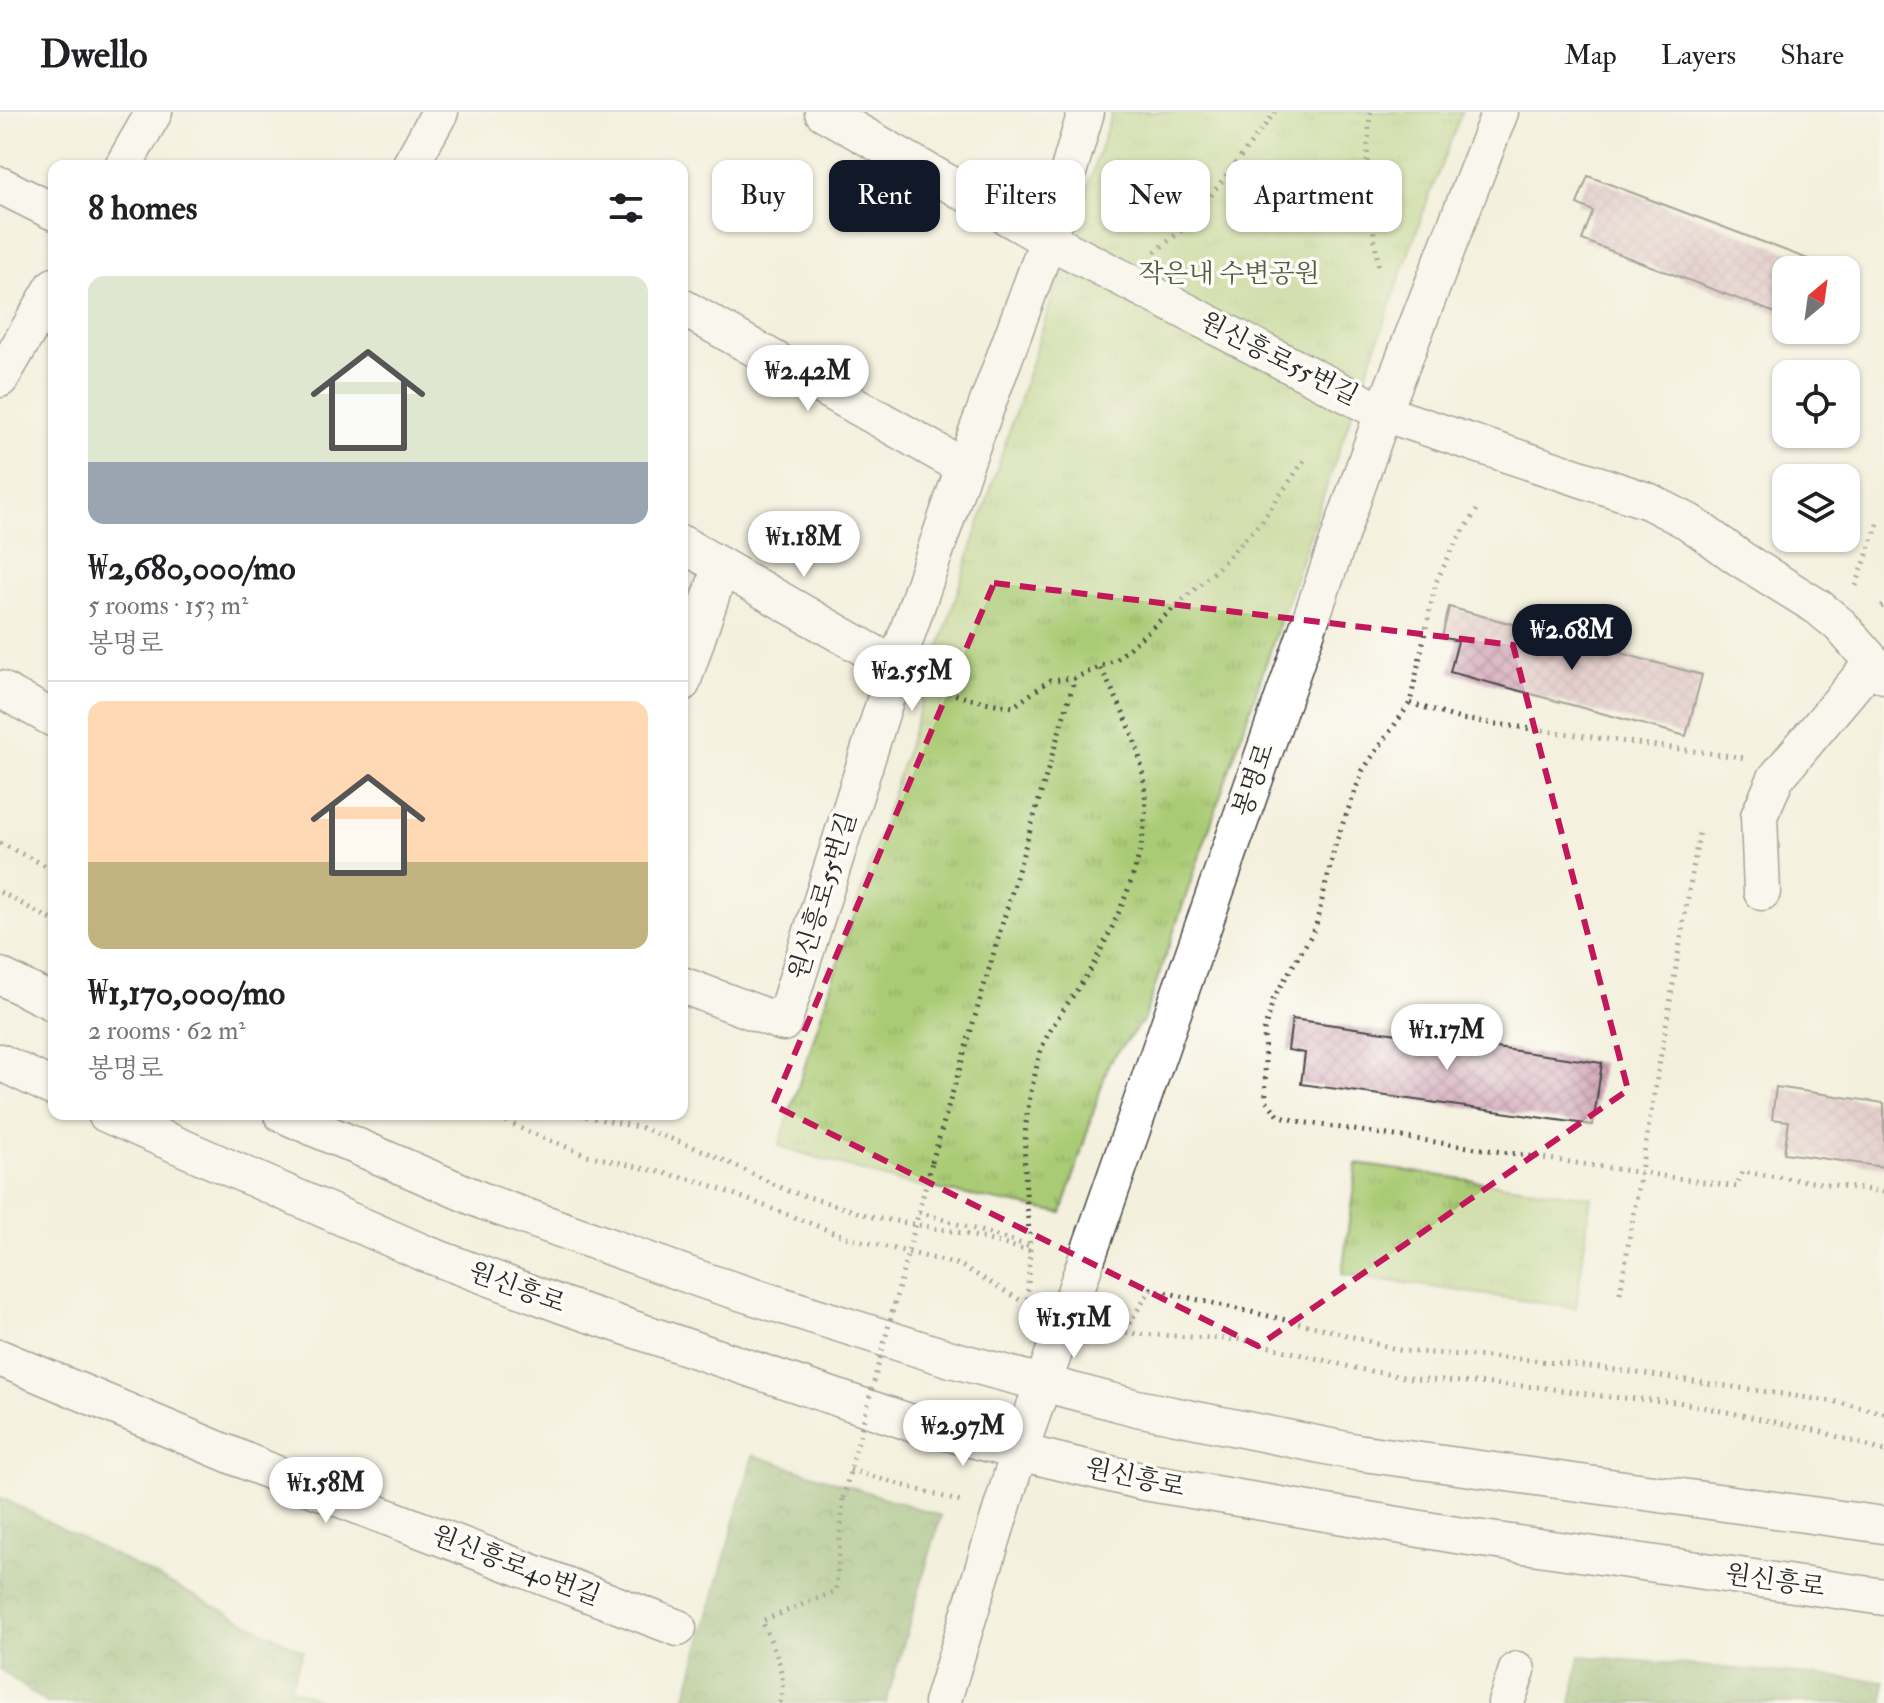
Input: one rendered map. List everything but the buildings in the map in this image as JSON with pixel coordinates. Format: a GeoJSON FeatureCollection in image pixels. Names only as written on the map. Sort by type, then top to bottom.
{"type":"FeatureCollection","features":[{"type":"Feature","properties":{"kind":"street"},"geometry":{"type":"LineString","coordinates":[[126,160],[154,112]]}},
{"type":"Feature","properties":{"kind":"street"},"geometry":{"type":"LineString","coordinates":[[421,160],[440,112]]}},
{"type":"Feature","properties":{"kind":"street","name":"원신흥로55번길"},"geometry":{"type":"LineString","coordinates":[[823,112],[1048,240],[1383,413],[1648,501],[1689,522],[1818,607],[1840,625],[1879,669]]}},
{"type":"Feature","properties":{"kind":"street","name":"원신흥로55번길"},"geometry":{"type":"LineString","coordinates":[[688,987],[783,1023],[896,666],[964,467],[1048,240],[1086,112]]}},
{"type":"Feature","properties":{"kind":"street","name":"봉명로"},"geometry":{"type":"LineString","coordinates":[[942,1703],[1019,1452],[1383,413],[1500,112]]}},
{"type":"Feature","properties":{"kind":"street"},"geometry":{"type":"LineString","coordinates":[[0,185],[48,209]]}},
{"type":"Feature","properties":{"kind":"street"},"geometry":{"type":"LineString","coordinates":[[0,379],[48,296]]}},
{"type":"Feature","properties":{"kind":"street"},"geometry":{"type":"LineString","coordinates":[[688,310],[964,467]]}},
{"type":"Feature","properties":{"kind":"street"},"geometry":{"type":"LineString","coordinates":[[688,547],[896,666]]}},
{"type":"Feature","properties":{"kind":"street"},"geometry":{"type":"LineString","coordinates":[[688,665],[721,566]]}},
{"type":"Feature","properties":{"kind":"street"},"geometry":{"type":"LineString","coordinates":[[1762,892],[1759,816],[1776,778],[1879,669]]}},
{"type":"Feature","properties":{"kind":"street"},"geometry":{"type":"LineString","coordinates":[[0,689],[48,716]]}},
{"type":"Feature","properties":{"kind":"street"},"geometry":{"type":"LineString","coordinates":[[0,976],[48,1000]]}},
{"type":"Feature","properties":{"kind":"street"},"geometry":{"type":"LineString","coordinates":[[0,1062],[48,1085]]}},
{"type":"Feature","properties":{"kind":"street","name":"원신흥로"},"geometry":{"type":"LineString","coordinates":[[120,1120],[424,1253],[523,1290],[906,1421],[1019,1452],[1144,1482],[1462,1536],[1884,1597]]}},
{"type":"Feature","properties":{"kind":"street"},"geometry":{"type":"LineString","coordinates":[[296,1120],[485,1202],[708,1282],[951,1359],[1137,1408],[1356,1452],[1884,1525]]}},
{"type":"Feature","properties":{"kind":"street","name":"원신흥로40번길"},"geometry":{"type":"LineString","coordinates":[[0,1358],[293,1481],[678,1628]]}},
{"type":"Feature","properties":{"kind":"path"},"geometry":{"type":"LineString","coordinates":[[1155,252],[1188,225],[1275,112]]}},
{"type":"Feature","properties":{"kind":"path"},"geometry":{"type":"LineString","coordinates":[[1370,112],[1366,176],[1379,271]]}},
{"type":"Feature","properties":{"kind":"path"},"geometry":{"type":"LineString","coordinates":[[896,666],[938,689],[986,703],[1013,707],[1050,680],[1075,678],[1100,668],[1117,659],[1214,572],[1262,521],[1307,456]]}},
{"type":"Feature","properties":{"kind":"path"},"geometry":{"type":"LineString","coordinates":[[1477,510],[1456,542],[1436,582],[1410,703],[1363,770],[1336,842],[1315,929],[1274,997],[1264,1031],[1266,1100],[1278,1115],[1301,1122],[1642,1173],[1737,1187],[1742,1172],[1884,1192]]}},
{"type":"Feature","properties":{"kind":"path"},"geometry":{"type":"LineString","coordinates":[[1856,586],[1880,518]]}},
{"type":"Feature","properties":{"kind":"path"},"geometry":{"type":"LineString","coordinates":[[504,1120],[587,1155],[702,1182],[846,1237],[960,1265],[1027,1304],[1030,1248],[1023,1139],[1041,1050],[1059,1013],[1091,967],[1128,888],[1141,847],[1144,781],[1121,705],[1100,668]]}},
{"type":"Feature","properties":{"kind":"path"},"geometry":{"type":"LineString","coordinates":[[780,1703],[785,1686],[780,1662],[762,1621],[836,1591],[843,1498],[850,1470],[932,1162],[1075,678]]}},
{"type":"Feature","properties":{"kind":"path"},"geometry":{"type":"LineString","coordinates":[[1410,703],[1460,719],[1758,759]]}},
{"type":"Feature","properties":{"kind":"path"},"geometry":{"type":"LineString","coordinates":[[1620,1293],[1699,833]]}},
{"type":"Feature","properties":{"kind":"path"},"geometry":{"type":"LineString","coordinates":[[0,843],[48,867]]}},
{"type":"Feature","properties":{"kind":"path"},"geometry":{"type":"LineString","coordinates":[[0,892],[48,918]]}},
{"type":"Feature","properties":{"kind":"path"},"geometry":{"type":"LineString","coordinates":[[603,1120],[643,1128],[709,1153],[786,1190],[873,1217],[1030,1248]]}},
{"type":"Feature","properties":{"kind":"path"},"geometry":{"type":"LineString","coordinates":[[919,1212],[1030,1248]]}},
{"type":"Feature","properties":{"kind":"path"},"geometry":{"type":"LineString","coordinates":[[1884,1413],[1836,1402],[1624,1371],[1532,1360],[1403,1351],[1325,1329],[1151,1289],[1123,1333],[1243,1340],[1359,1369],[1415,1379],[1538,1387],[1678,1402],[1819,1431],[1884,1451]]}},
{"type":"Feature","properties":{"kind":"path"},"geometry":{"type":"LineString","coordinates":[[850,1470],[961,1502]]}},
{"type":"Feature","properties":{"kind":"highlighted area"},"geometry":{"type":"Polygon","coordinates":[[[994,583],[1513,645],[1628,1090],[1258,1346],[773,1105],[994,583]]]}},
{"type":"Feature","properties":{"kind":"green space","name":"작은내 수변공원"},"geometry":{"type":"Polygon","coordinates":[[[1112,112],[1462,112],[1336,459],[1143,1021],[1109,1062],[1062,1213],[898,1182],[779,1146],[1073,232],[1085,232],[1085,196],[1112,112]]]}},
{"type":"Feature","properties":{"kind":"green space"},"geometry":{"type":"Polygon","coordinates":[[[1357,1164],[1591,1197],[1576,1308],[1342,1274],[1357,1164]]]}},
{"type":"Feature","properties":{"kind":"green space"},"geometry":{"type":"Polygon","coordinates":[[[753,1455],[941,1516],[886,1703],[684,1703],[753,1455]]]}},
{"type":"Feature","properties":{"kind":"green space"},"geometry":{"type":"Polygon","coordinates":[[[0,1497],[303,1651],[290,1688],[328,1703],[46,1703],[0,1669],[0,1497]]]}},
{"type":"Feature","properties":{"kind":"green space"},"geometry":{"type":"Polygon","coordinates":[[[1580,1656],[1884,1681],[1884,1703],[1571,1703],[1580,1656]]]}}]}
